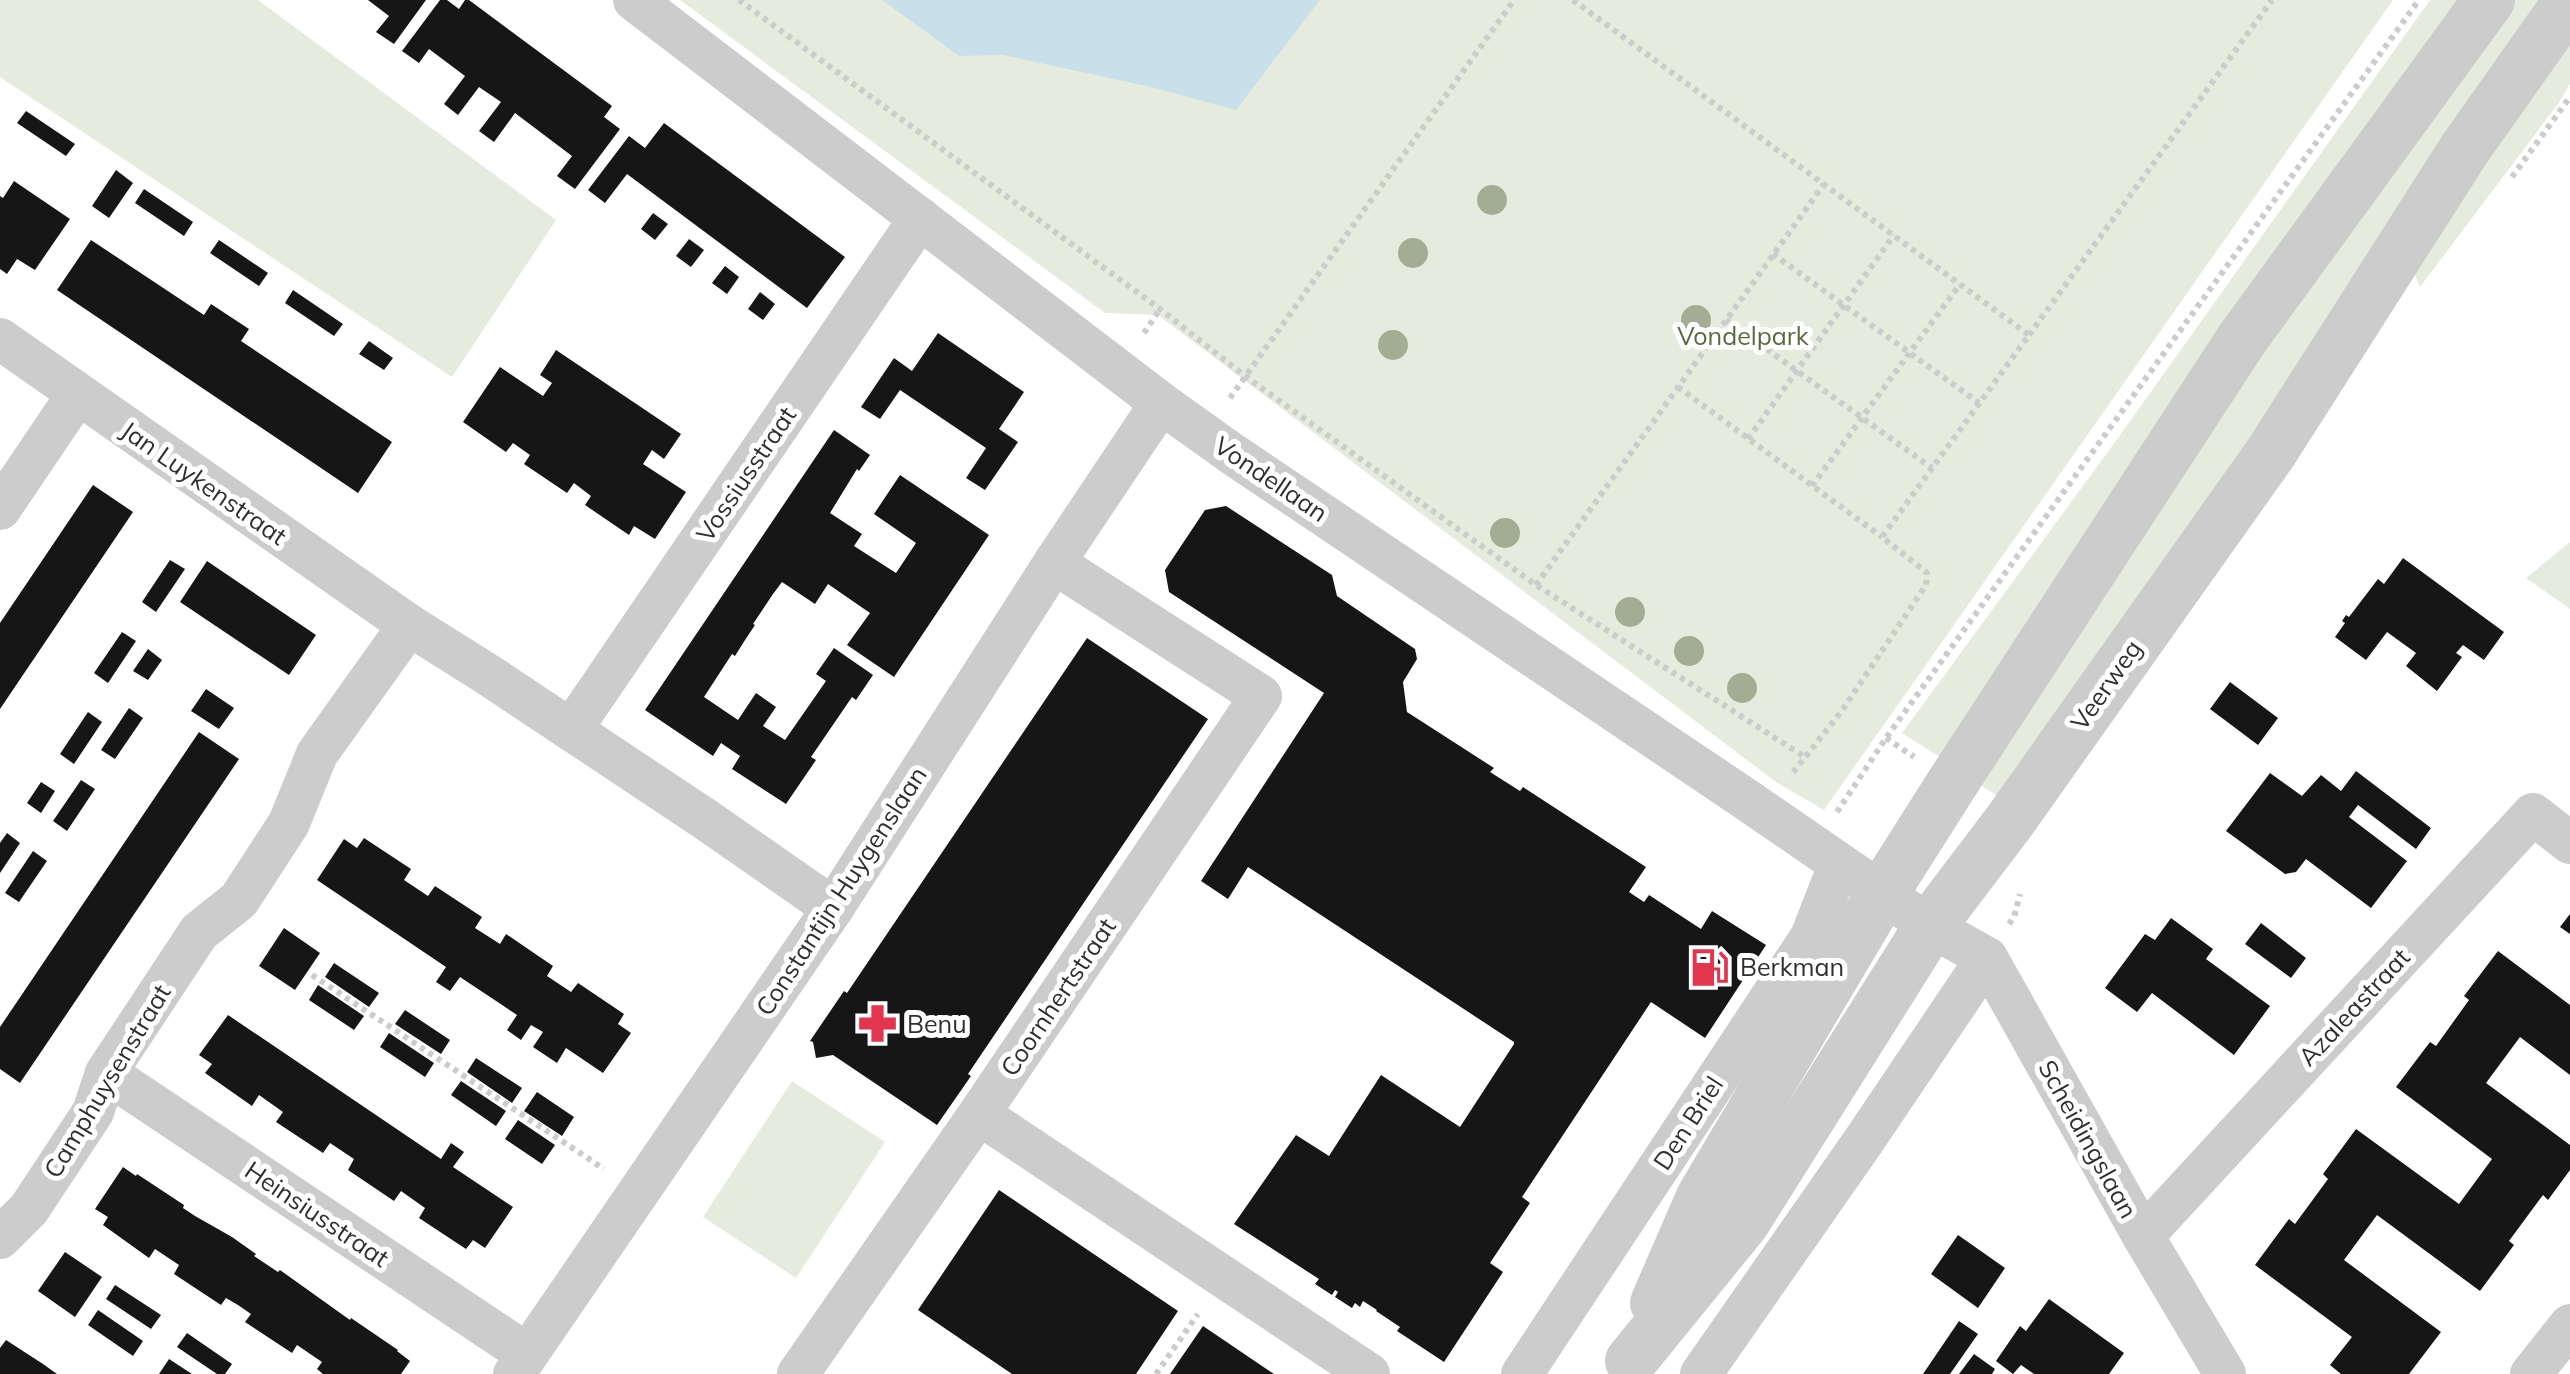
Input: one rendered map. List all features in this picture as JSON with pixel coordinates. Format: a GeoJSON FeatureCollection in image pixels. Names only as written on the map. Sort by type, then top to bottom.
{"type":"FeatureCollection","features":[{"type":"Feature","properties":{"kind":"street","name":"Vondellaan"},"geometry":{"type":"LineString","coordinates":[[634,0],[1161,403],[1930,926]]}},
{"type":"Feature","properties":{"kind":"street","name":"Veerweg"},"geometry":{"type":"LineString","coordinates":[[1628,1367],[1702,1196],[1882,894],[2242,339],[2488,0]]}},
{"type":"Feature","properties":{"kind":"street","name":"Veerweg"},"geometry":{"type":"LineString","coordinates":[[1628,1367],[1744,1222],[1930,926],[2010,822],[2272,451],[2464,150],[2570,0]]}},
{"type":"Feature","properties":{"kind":"street","name":"Vossiusstraat"},"geometry":{"type":"LineString","coordinates":[[570,730],[920,218]]}},
{"type":"Feature","properties":{"kind":"street","name":"Jan Luykenstraat"},"geometry":{"type":"LineString","coordinates":[[0,339],[408,625]]}},
{"type":"Feature","properties":{"kind":"street"},"geometry":{"type":"LineString","coordinates":[[0,510],[77,394]]}},
{"type":"Feature","properties":{"kind":"street","name":"Constantijn Huygenslaan"},"geometry":{"type":"LineString","coordinates":[[520,1364],[833,908],[1161,403]]}},
{"type":"Feature","properties":{"kind":"street","name":"Coornhertstraat"},"geometry":{"type":"LineString","coordinates":[[978,1114],[1261,696],[1054,563]]}},
{"type":"Feature","properties":{"kind":"street"},"geometry":{"type":"LineString","coordinates":[[408,625],[705,819],[833,908]]}},
{"type":"Feature","properties":{"kind":"street","name":"Camphuysenstraat"},"geometry":{"type":"LineString","coordinates":[[0,1238],[29,1209],[93,1112],[106,1074],[199,932],[239,900],[290,823],[317,754],[408,625]]}},
{"type":"Feature","properties":{"kind":"street","name":"Azaleastraat"},"geometry":{"type":"LineString","coordinates":[[2143,1236],[2533,814],[2570,843]]}},
{"type":"Feature","properties":{"kind":"street","name":"Den Briel"},"geometry":{"type":"LineString","coordinates":[[1522,1374],[1811,938],[1839,864]]}},
{"type":"Feature","properties":{"kind":"street"},"geometry":{"type":"LineString","coordinates":[[1700,1374],[1987,958],[1930,926]]}},
{"type":"Feature","properties":{"kind":"street","name":"Scheidingslaan"},"geometry":{"type":"LineString","coordinates":[[1987,958],[2225,1374]]}},
{"type":"Feature","properties":{"kind":"street","name":"Heinsiusstraat"},"geometry":{"type":"LineString","coordinates":[[106,1074],[520,1364]]}},
{"type":"Feature","properties":{"kind":"street"},"geometry":{"type":"LineString","coordinates":[[798,1374],[978,1114],[1368,1374]]}},
{"type":"Feature","properties":{"kind":"street"},"geometry":{"type":"LineString","coordinates":[[2532,1374],[2570,1325]]}},
{"type":"Feature","properties":{"kind":"path"},"geometry":{"type":"LineString","coordinates":[[739,0],[1536,586],[1805,757]]}},
{"type":"Feature","properties":{"kind":"path"},"geometry":{"type":"LineString","coordinates":[[1205,433],[1514,0]]}},
{"type":"Feature","properties":{"kind":"path"},"geometry":{"type":"LineString","coordinates":[[1573,0],[2029,335]]}},
{"type":"Feature","properties":{"kind":"path"},"geometry":{"type":"LineString","coordinates":[[1882,537],[2272,0]]}},
{"type":"Feature","properties":{"kind":"path"},"geometry":{"type":"LineString","coordinates":[[1839,864],[1836,813],[1876,753],[2418,0]]}},
{"type":"Feature","properties":{"kind":"path"},"geometry":{"type":"LineString","coordinates":[[1536,586],[1824,184]]}},
{"type":"Feature","properties":{"kind":"path"},"geometry":{"type":"LineString","coordinates":[[1748,438],[1894,235]]}},
{"type":"Feature","properties":{"kind":"path"},"geometry":{"type":"LineString","coordinates":[[1773,254],[1979,403]]}},
{"type":"Feature","properties":{"kind":"path"},"geometry":{"type":"LineString","coordinates":[[1812,486],[1960,284]]}},
{"type":"Feature","properties":{"kind":"path"},"geometry":{"type":"LineString","coordinates":[[1726,320],[1932,468]]}},
{"type":"Feature","properties":{"kind":"path"},"geometry":{"type":"LineString","coordinates":[[1678,387],[1927,573],[1926,585],[1841,712],[1763,811]]}},
{"type":"Feature","properties":{"kind":"path"},"geometry":{"type":"LineString","coordinates":[[312,974],[638,1192]]}},
{"type":"Feature","properties":{"kind":"path"},"geometry":{"type":"LineString","coordinates":[[1156,1374],[1224,1277]]}},
{"type":"Feature","properties":{"kind":"green space"},"geometry":{"type":"Polygon","coordinates":[[[0,0],[258,0],[556,220],[452,377],[0,77],[0,0]]]}},
{"type":"Feature","properties":{"kind":"green space","name":"Vondelpark"},"geometry":{"type":"Polygon","coordinates":[[[680,0],[2393,0],[1824,810],[1776,782],[1158,315],[1105,313],[680,0]]]}},
{"type":"Feature","properties":{"kind":"green space"},"geometry":{"type":"Polygon","coordinates":[[[2430,0],[2471,0],[1951,764],[1902,733],[2118,438],[2430,0]]]}},
{"type":"Feature","properties":{"kind":"green space"},"geometry":{"type":"Polygon","coordinates":[[[2505,0],[2555,0],[2007,802],[1971,779],[2505,0]]]}},
{"type":"Feature","properties":{"kind":"green space"},"geometry":{"type":"Polygon","coordinates":[[[2570,21],[2570,84],[2420,287],[2409,261],[2570,21]]]}},
{"type":"Feature","properties":{"kind":"green space"},"geometry":{"type":"Polygon","coordinates":[[[2570,542],[2570,609],[2526,578],[2570,542]]]}},
{"type":"Feature","properties":{"kind":"green space"},"geometry":{"type":"Polygon","coordinates":[[[792,1081],[885,1142],[796,1278],[703,1217],[792,1081]]]}},
{"type":"Feature","properties":{"kind":"water"},"geometry":{"type":"Polygon","coordinates":[[[882,0],[1320,0],[1236,110],[1003,55],[959,56],[882,0]]]}},
{"type":"Feature","properties":{"kind":"building"},"geometry":{"type":"Polygon","coordinates":[[[368,0],[426,0],[394,44],[376,32],[389,16],[368,0]]]}},
{"type":"Feature","properties":{"kind":"building"},"geometry":{"type":"Polygon","coordinates":[[[440,0],[459,9],[469,0],[612,106],[604,117],[620,129],[575,189],[557,176],[572,156],[515,113],[494,142],[479,131],[501,102],[479,87],[458,115],[444,104],[465,76],[429,49],[419,63],[402,51],[440,0]]]}},
{"type":"Feature","properties":{"kind":"building"},"geometry":{"type":"Polygon","coordinates":[[[26,111],[75,144],[66,156],[17,123],[26,111]]]}},
{"type":"Feature","properties":{"kind":"building"},"geometry":{"type":"Polygon","coordinates":[[[664,123],[845,257],[807,308],[627,174],[605,203],[588,190],[629,136],[645,148],[664,123]]]}},
{"type":"Feature","properties":{"kind":"building"},"geometry":{"type":"Polygon","coordinates":[[[116,170],[133,183],[109,218],[92,206],[116,170]]]}},
{"type":"Feature","properties":{"kind":"building"},"geometry":{"type":"Polygon","coordinates":[[[14,181],[70,219],[35,270],[17,259],[7,274],[0,269],[0,196],[3,198],[14,181]]]}},
{"type":"Feature","properties":{"kind":"building"},"geometry":{"type":"Polygon","coordinates":[[[144,189],[193,222],[184,236],[135,203],[144,189]]]}},
{"type":"Feature","properties":{"kind":"building"},"geometry":{"type":"Polygon","coordinates":[[[653,213],[668,224],[655,240],[641,229],[653,213]]]}},
{"type":"Feature","properties":{"kind":"building"},"geometry":{"type":"Polygon","coordinates":[[[689,239],[704,250],[691,267],[676,256],[689,239]]]}},
{"type":"Feature","properties":{"kind":"building"},"geometry":{"type":"Polygon","coordinates":[[[91,240],[204,315],[211,304],[249,329],[241,341],[392,442],[358,493],[57,290],[91,240]]]}},
{"type":"Feature","properties":{"kind":"building"},"geometry":{"type":"Polygon","coordinates":[[[219,240],[268,273],[259,286],[210,253],[219,240]]]}},
{"type":"Feature","properties":{"kind":"building"},"geometry":{"type":"Polygon","coordinates":[[[725,266],[739,277],[727,294],[712,283],[725,266]]]}},
{"type":"Feature","properties":{"kind":"building"},"geometry":{"type":"Polygon","coordinates":[[[293,290],[343,324],[334,336],[285,303],[293,290]]]}},
{"type":"Feature","properties":{"kind":"building"},"geometry":{"type":"Polygon","coordinates":[[[760,292],[775,304],[763,320],[748,309],[760,292]]]}},
{"type":"Feature","properties":{"kind":"building"},"geometry":{"type":"Polygon","coordinates":[[[938,333],[1024,392],[999,429],[1018,442],[985,490],[966,478],[986,448],[900,390],[880,419],[861,407],[894,358],[912,371],[938,333]]]}},
{"type":"Feature","properties":{"kind":"building"},"geometry":{"type":"Polygon","coordinates":[[[369,341],[393,358],[384,370],[359,354],[369,341]]]}},
{"type":"Feature","properties":{"kind":"building"},"geometry":{"type":"Polygon","coordinates":[[[556,350],[681,434],[664,459],[652,450],[643,464],[686,492],[655,539],[634,526],[629,535],[585,505],[591,496],[574,483],[567,493],[524,464],[530,455],[513,443],[506,452],[463,422],[500,367],[543,396],[552,383],[540,375],[556,350]]]}},
{"type":"Feature","properties":{"kind":"building"},"geometry":{"type":"Polygon","coordinates":[[[834,430],[870,455],[830,513],[862,534],[854,546],[896,573],[916,543],[874,514],[900,475],[989,535],[894,677],[847,645],[870,613],[828,584],[815,604],[782,582],[704,697],[738,720],[756,693],[776,707],[763,726],[785,740],[826,681],[816,674],[834,648],[873,675],[856,700],[852,697],[811,757],[816,760],[786,804],[732,769],[740,756],[721,743],[713,756],[645,710],[834,430]]]}},
{"type":"Feature","properties":{"kind":"building"},"geometry":{"type":"Polygon","coordinates":[[[93,485],[133,512],[0,709],[0,623],[93,485]]]}},
{"type":"Feature","properties":{"kind":"building"},"geometry":{"type":"Polygon","coordinates":[[[1226,506],[1332,575],[1337,596],[1415,649],[1417,659],[1403,682],[1407,712],[1494,768],[1490,772],[1520,791],[1523,787],[1646,867],[1629,892],[1644,902],[1649,895],[1701,929],[1712,911],[1766,945],[1705,1038],[1651,1002],[1522,1197],[1530,1203],[1490,1263],[1503,1272],[1444,1362],[1397,1331],[1400,1327],[1377,1310],[1363,1301],[1360,1307],[1355,1303],[1352,1308],[1335,1297],[1338,1292],[1335,1290],[1332,1295],[1315,1284],[1319,1279],[1234,1224],[1296,1135],[1329,1156],[1381,1075],[1460,1127],[1514,1042],[1248,867],[1228,899],[1201,881],[1324,693],[1169,592],[1165,570],[1205,510],[1226,506]]]}},
{"type":"Feature","properties":{"kind":"building"},"geometry":{"type":"Polygon","coordinates":[[[2403,558],[2504,632],[2484,660],[2463,645],[2456,653],[2462,657],[2437,691],[2406,666],[2416,653],[2387,632],[2366,660],[2335,637],[2346,615],[2349,617],[2378,579],[2384,584],[2403,558]]]}},
{"type":"Feature","properties":{"kind":"building"},"geometry":{"type":"Polygon","coordinates":[[[170,560],[185,569],[156,612],[142,602],[170,560]]]}},
{"type":"Feature","properties":{"kind":"building"},"geometry":{"type":"Polygon","coordinates":[[[207,561],[316,635],[289,675],[180,602],[207,561]]]}},
{"type":"Feature","properties":{"kind":"building"},"geometry":{"type":"Polygon","coordinates":[[[122,632],[136,641],[108,683],[94,673],[122,632]]]}},
{"type":"Feature","properties":{"kind":"building"},"geometry":{"type":"Polygon","coordinates":[[[1087,638],[1208,719],[937,1125],[833,1055],[816,1058],[810,1041],[844,991],[847,993],[1087,638]]]}},
{"type":"Feature","properties":{"kind":"building"},"geometry":{"type":"Polygon","coordinates":[[[148,649],[162,660],[148,680],[133,671],[148,649]]]}},
{"type":"Feature","properties":{"kind":"building"},"geometry":{"type":"Polygon","coordinates":[[[2230,682],[2278,718],[2258,745],[2210,709],[2230,682]]]}},
{"type":"Feature","properties":{"kind":"building"},"geometry":{"type":"Polygon","coordinates":[[[206,689],[234,708],[219,729],[191,711],[206,689]]]}},
{"type":"Feature","properties":{"kind":"building"},"geometry":{"type":"Polygon","coordinates":[[[129,708],[143,718],[115,759],[101,750],[129,708]]]}},
{"type":"Feature","properties":{"kind":"building"},"geometry":{"type":"Polygon","coordinates":[[[88,712],[102,722],[74,764],[60,754],[88,712]]]}},
{"type":"Feature","properties":{"kind":"building"},"geometry":{"type":"Polygon","coordinates":[[[199,732],[239,759],[20,1083],[0,1069],[0,1027],[199,732]]]}},
{"type":"Feature","properties":{"kind":"building"},"geometry":{"type":"Polygon","coordinates":[[[2356,771],[2431,828],[2416,849],[2358,805],[2349,817],[2407,861],[2371,908],[2306,859],[2296,872],[2285,874],[2226,831],[2270,773],[2302,796],[2321,775],[2341,791],[2356,771]]]}},
{"type":"Feature","properties":{"kind":"building"},"geometry":{"type":"Polygon","coordinates":[[[81,780],[95,789],[67,831],[53,821],[81,780]]]}},
{"type":"Feature","properties":{"kind":"building"},"geometry":{"type":"Polygon","coordinates":[[[41,782],[55,791],[41,813],[27,803],[41,782]]]}},
{"type":"Feature","properties":{"kind":"building"},"geometry":{"type":"Polygon","coordinates":[[[7,833],[20,843],[0,873],[0,843],[7,833]]]}},
{"type":"Feature","properties":{"kind":"building"},"geometry":{"type":"Polygon","coordinates":[[[364,838],[411,869],[404,880],[428,896],[435,886],[482,917],[475,928],[500,944],[506,934],[553,966],[547,976],[571,992],[578,983],[624,1014],[618,1024],[631,1033],[603,1073],[566,1048],[557,1063],[533,1047],[543,1032],[531,1025],[521,1040],[507,1030],[517,1015],[460,977],[450,991],[436,982],[446,967],[317,880],[344,839],[357,848],[364,838]]]}},
{"type":"Feature","properties":{"kind":"building"},"geometry":{"type":"Polygon","coordinates":[[[33,851],[47,861],[19,902],[5,893],[33,851]]]}},
{"type":"Feature","properties":{"kind":"building"},"geometry":{"type":"Polygon","coordinates":[[[2570,914],[2570,934],[2560,927],[2570,914]]]}},
{"type":"Feature","properties":{"kind":"building"},"geometry":{"type":"Polygon","coordinates":[[[2171,918],[2213,949],[2206,959],[2270,1006],[2234,1055],[2152,993],[2137,1012],[2105,988],[2145,934],[2155,940],[2171,918]]]}},
{"type":"Feature","properties":{"kind":"building"},"geometry":{"type":"Polygon","coordinates":[[[2261,923],[2306,958],[2291,978],[2245,944],[2261,923]]]}},
{"type":"Feature","properties":{"kind":"building"},"geometry":{"type":"Polygon","coordinates":[[[284,928],[320,953],[295,990],[259,966],[284,928]]]}},
{"type":"Feature","properties":{"kind":"building"},"geometry":{"type":"Polygon","coordinates":[[[2498,951],[2570,1005],[2570,1075],[2520,1037],[2486,1083],[2570,1145],[2570,1170],[2548,1200],[2543,1195],[2509,1241],[2514,1245],[2480,1291],[2377,1215],[2344,1260],[2441,1332],[2409,1374],[2341,1374],[2330,1365],[2352,1337],[2255,1265],[2289,1219],[2295,1224],[2328,1179],[2323,1174],[2356,1129],[2459,1204],[2492,1159],[2396,1087],[2430,1042],[2436,1046],[2469,1000],[2464,996],[2498,951]]]}},
{"type":"Feature","properties":{"kind":"building"},"geometry":{"type":"Polygon","coordinates":[[[334,963],[379,993],[369,1007],[325,977],[334,963]]]}},
{"type":"Feature","properties":{"kind":"building"},"geometry":{"type":"Polygon","coordinates":[[[318,985],[364,1016],[354,1030],[309,1000],[318,985]]]}},
{"type":"Feature","properties":{"kind":"building"},"geometry":{"type":"Polygon","coordinates":[[[405,1010],[450,1040],[441,1054],[395,1024],[405,1010]]]}},
{"type":"Feature","properties":{"kind":"building"},"geometry":{"type":"Polygon","coordinates":[[[228,1015],[441,1159],[451,1143],[464,1152],[453,1167],[513,1207],[485,1248],[473,1240],[466,1249],[419,1218],[425,1208],[401,1191],[394,1201],[348,1170],[354,1159],[330,1143],[323,1153],[276,1122],[283,1112],[259,1095],[252,1106],[205,1073],[212,1064],[199,1055],[228,1015]]]}},
{"type":"Feature","properties":{"kind":"building"},"geometry":{"type":"Polygon","coordinates":[[[389,1033],[434,1063],[425,1077],[380,1047],[389,1033]]]}},
{"type":"Feature","properties":{"kind":"building"},"geometry":{"type":"Polygon","coordinates":[[[476,1058],[522,1088],[512,1103],[467,1072],[476,1058]]]}},
{"type":"Feature","properties":{"kind":"building"},"geometry":{"type":"Polygon","coordinates":[[[461,1081],[506,1111],[496,1126],[451,1095],[461,1081]]]}},
{"type":"Feature","properties":{"kind":"building"},"geometry":{"type":"Polygon","coordinates":[[[537,1092],[574,1117],[562,1136],[524,1111],[537,1092]]]}},
{"type":"Feature","properties":{"kind":"building"},"geometry":{"type":"Polygon","coordinates":[[[518,1120],[555,1145],[542,1164],[505,1139],[518,1120]]]}},
{"type":"Feature","properties":{"kind":"building"},"geometry":{"type":"Polygon","coordinates":[[[123,1167],[398,1350],[410,1361],[401,1374],[323,1374],[317,1369],[322,1362],[297,1345],[292,1353],[245,1322],[251,1314],[238,1305],[226,1298],[221,1305],[174,1274],[179,1265],[155,1249],[149,1258],[103,1225],[108,1217],[95,1209],[123,1167]]]}},
{"type":"Feature","properties":{"kind":"building"},"geometry":{"type":"Polygon","coordinates":[[[999,1190],[1178,1311],[1136,1374],[1012,1374],[918,1310],[999,1190]]]}},
{"type":"Feature","properties":{"kind":"building"},"geometry":{"type":"Polygon","coordinates":[[[1958,1235],[2005,1268],[1978,1308],[1931,1274],[1958,1235]]]}},
{"type":"Feature","properties":{"kind":"building"},"geometry":{"type":"Polygon","coordinates":[[[65,1252],[102,1277],[75,1317],[38,1291],[65,1252]]]}},
{"type":"Feature","properties":{"kind":"building"},"geometry":{"type":"Polygon","coordinates":[[[115,1285],[161,1315],[151,1329],[106,1299],[115,1285]]]}},
{"type":"Feature","properties":{"kind":"building"},"geometry":{"type":"Polygon","coordinates":[[[2049,1299],[2124,1353],[2109,1374],[2034,1374],[2021,1365],[2013,1374],[1996,1361],[2020,1326],[2026,1331],[2049,1299]]]}},
{"type":"Feature","properties":{"kind":"building"},"geometry":{"type":"Polygon","coordinates":[[[98,1310],[143,1341],[133,1356],[88,1325],[98,1310]]]}},
{"type":"Feature","properties":{"kind":"building"},"geometry":{"type":"Polygon","coordinates":[[[1959,1321],[1978,1334],[1950,1374],[1923,1374],[1959,1321]]]}},
{"type":"Feature","properties":{"kind":"building"},"geometry":{"type":"Polygon","coordinates":[[[1203,1326],[1274,1374],[1170,1374],[1203,1326]]]}},
{"type":"Feature","properties":{"kind":"building"},"geometry":{"type":"Polygon","coordinates":[[[187,1333],[232,1364],[225,1374],[217,1374],[177,1347],[187,1333]]]}},
{"type":"Feature","properties":{"kind":"building"},"geometry":{"type":"Polygon","coordinates":[[[6,1340],[57,1374],[0,1374],[0,1348],[6,1340]]]}},
{"type":"Feature","properties":{"kind":"building"},"geometry":{"type":"Polygon","coordinates":[[[1974,1354],[1995,1369],[1992,1374],[1959,1374],[1974,1354]]]}},
{"type":"Feature","properties":{"kind":"building"},"geometry":{"type":"Polygon","coordinates":[[[169,1359],[192,1374],[159,1374],[169,1359]]]}},
{"type":"Feature","properties":{"kind":"place","name":"Berkman"},"geometry":{"type":"Point","coordinates":[1710,967]}},
{"type":"Feature","properties":{"kind":"place","name":"Benu"},"geometry":{"type":"Point","coordinates":[877,1024]}}]}
